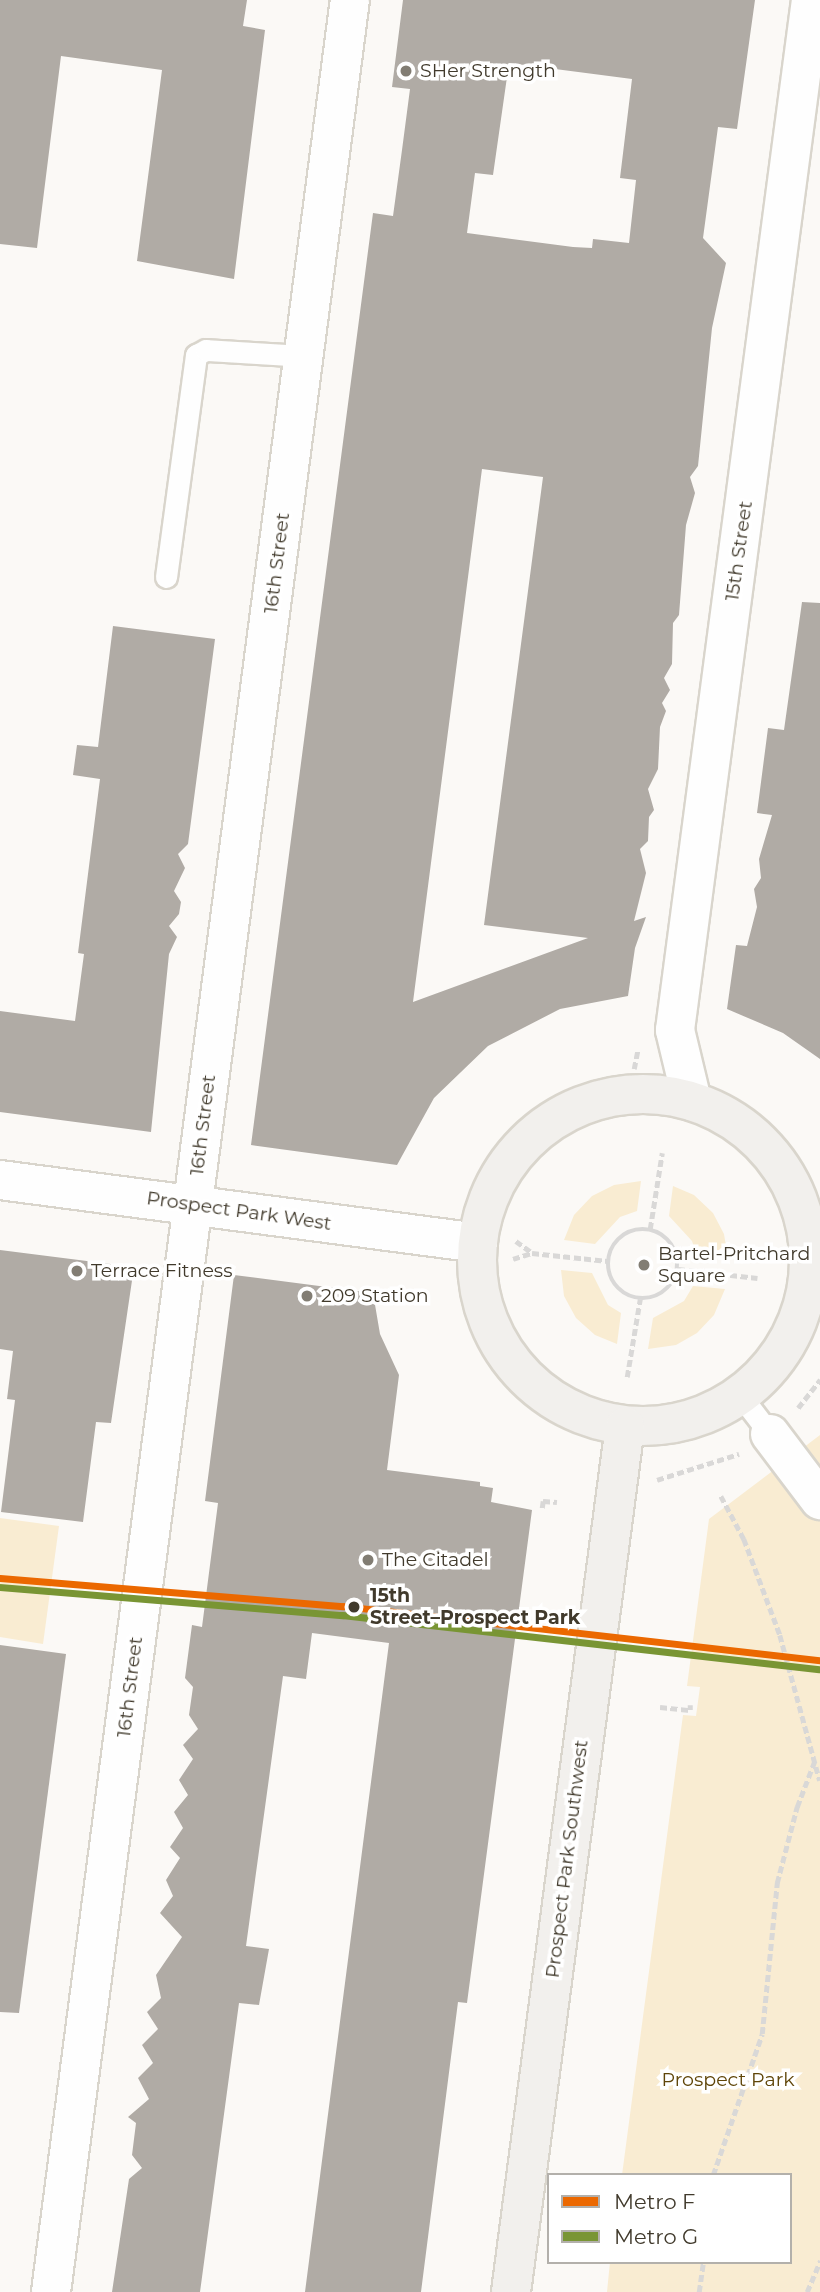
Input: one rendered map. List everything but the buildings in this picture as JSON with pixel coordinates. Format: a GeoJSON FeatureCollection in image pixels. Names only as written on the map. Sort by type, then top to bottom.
{"type":"FeatureCollection","features":[{"type":"Feature","properties":{"kind":"street","name":"16th Street"},"geometry":{"type":"LineString","coordinates":[[51,2292],[350,0]]}},
{"type":"Feature","properties":{"kind":"street","name":"15th Street"},"geometry":{"type":"LineString","coordinates":[[692,1101],[675,1030],[811,0]]}},
{"type":"Feature","properties":{"kind":"street"},"geometry":{"type":"LineString","coordinates":[[641,1092],[692,1101],[734,1121],[770,1153],[799,1204],[815,1264],[794,1331],[781,1355],[740,1395],[684,1423],[625,1426],[568,1409],[522,1374],[490,1326],[477,1276],[496,1242],[483,1214],[503,1170],[538,1131],[560,1116],[583,1104],[641,1092]]}},
{"type":"Feature","properties":{"kind":"street","name":"Prospect Park West"},"geometry":{"type":"LineString","coordinates":[[0,1180],[496,1242]]}},
{"type":"Feature","properties":{"kind":"street","name":"Prospect Park Southwest"},"geometry":{"type":"LineString","coordinates":[[511,2292],[625,1426]]}},
{"type":"Feature","properties":{"kind":"street"},"geometry":{"type":"LineString","coordinates":[[770,1434],[820,1500]]}},
{"type":"Feature","properties":{"kind":"lane"},"geometry":{"type":"LineString","coordinates":[[166,577],[196,355],[206,350],[303,356]]}},
{"type":"Feature","properties":{"kind":"lane"},"geometry":{"type":"LineString","coordinates":[[740,1395],[770,1434]]}},
{"type":"Feature","properties":{"kind":"path"},"geometry":{"type":"LineString","coordinates":[[650,1229],[662,1153]]}},
{"type":"Feature","properties":{"kind":"path"},"geometry":{"type":"LineString","coordinates":[[650,1229],[669,1239],[678,1269],[669,1288],[640,1299],[620,1290],[608,1261],[618,1239],[627,1232],[650,1229]]}},
{"type":"Feature","properties":{"kind":"path"},"geometry":{"type":"LineString","coordinates":[[496,1242],[532,1253],[608,1261]]}},
{"type":"Feature","properties":{"kind":"path"},"geometry":{"type":"LineString","coordinates":[[512,1259],[532,1253]]}},
{"type":"Feature","properties":{"kind":"path"},"geometry":{"type":"LineString","coordinates":[[678,1269],[757,1278]]}},
{"type":"Feature","properties":{"kind":"path"},"geometry":{"type":"LineString","coordinates":[[627,1377],[640,1299]]}},
{"type":"Feature","properties":{"kind":"path"},"geometry":{"type":"LineString","coordinates":[[616,1493],[720,1462],[770,1434],[792,1415],[820,1380]]}},
{"type":"Feature","properties":{"kind":"path"},"geometry":{"type":"LineString","coordinates":[[721,1496],[744,1539],[780,1635],[820,1781]]}},
{"type":"Feature","properties":{"kind":"path"},"geometry":{"type":"LineString","coordinates":[[542,1508],[543,1501],[557,1502]]}},
{"type":"Feature","properties":{"kind":"path"},"geometry":{"type":"LineString","coordinates":[[660,1707],[690,1710],[690,1704]]}},
{"type":"Feature","properties":{"kind":"path"},"geometry":{"type":"LineString","coordinates":[[714,2173],[762,2034],[777,1883],[797,1807],[815,1760]]}},
{"type":"Feature","properties":{"kind":"path"},"geometry":{"type":"LineString","coordinates":[[807,2292],[820,2261]]}},
{"type":"Feature","properties":{"kind":"path"},"geometry":{"type":"LineString","coordinates":[[699,2292],[703,2264]]}},
{"type":"Feature","properties":{"kind":"green space"},"geometry":{"type":"Polygon","coordinates":[[[641,1181],[637,1211],[620,1217],[595,1244],[564,1240],[574,1215],[592,1196],[614,1185],[641,1181]]]}},
{"type":"Feature","properties":{"kind":"green space"},"geometry":{"type":"Polygon","coordinates":[[[673,1186],[694,1195],[713,1213],[724,1234],[728,1259],[697,1256],[692,1241],[669,1216],[673,1186]]]}},
{"type":"Feature","properties":{"kind":"green space"},"geometry":{"type":"Polygon","coordinates":[[[561,1270],[592,1273],[608,1305],[621,1313],[617,1344],[595,1335],[576,1318],[564,1296],[561,1270]]]}},
{"type":"Feature","properties":{"kind":"green space"},"geometry":{"type":"Polygon","coordinates":[[[693,1286],[725,1289],[714,1315],[697,1333],[676,1345],[648,1349],[653,1318],[684,1301],[693,1286]]]}},
{"type":"Feature","properties":{"kind":"green space","name":"Prospect Park"},"geometry":{"type":"Polygon","coordinates":[[[820,1435],[820,2292],[607,2292],[610,2264],[792,2264],[792,2173],[622,2173],[683,1715],[696,1716],[700,1687],[687,1686],[709,1519],[820,1435]]]}},
{"type":"Feature","properties":{"kind":"green space"},"geometry":{"type":"Polygon","coordinates":[[[0,1518],[59,1526],[43,1644],[0,1637],[0,1518]]]}},
{"type":"Feature","properties":{"kind":"metro line","name":"F"},"geometry":{"type":"LineString","coordinates":[[0,1578],[343,1606],[820,1660]]}},
{"type":"Feature","properties":{"kind":"metro line","name":"G"},"geometry":{"type":"LineString","coordinates":[[0,1587],[342,1615],[819,1669]]}},
{"type":"Feature","properties":{"kind":"place","name":"SHer Strength"},"geometry":{"type":"Point","coordinates":[406,71]}},
{"type":"Feature","properties":{"kind":"place","name":"Bartel-Pritchard Square"},"geometry":{"type":"Point","coordinates":[644,1265]}},
{"type":"Feature","properties":{"kind":"place","name":"Terrace Fitness"},"geometry":{"type":"Point","coordinates":[77,1271]}},
{"type":"Feature","properties":{"kind":"place","name":"209 Station"},"geometry":{"type":"Point","coordinates":[307,1296]}},
{"type":"Feature","properties":{"kind":"place","name":"The Citadel"},"geometry":{"type":"Point","coordinates":[368,1560]}},
{"type":"Feature","properties":{"kind":"place","name":"15th Street–Prospect Park"},"geometry":{"type":"Point","coordinates":[354,1607]}}]}
